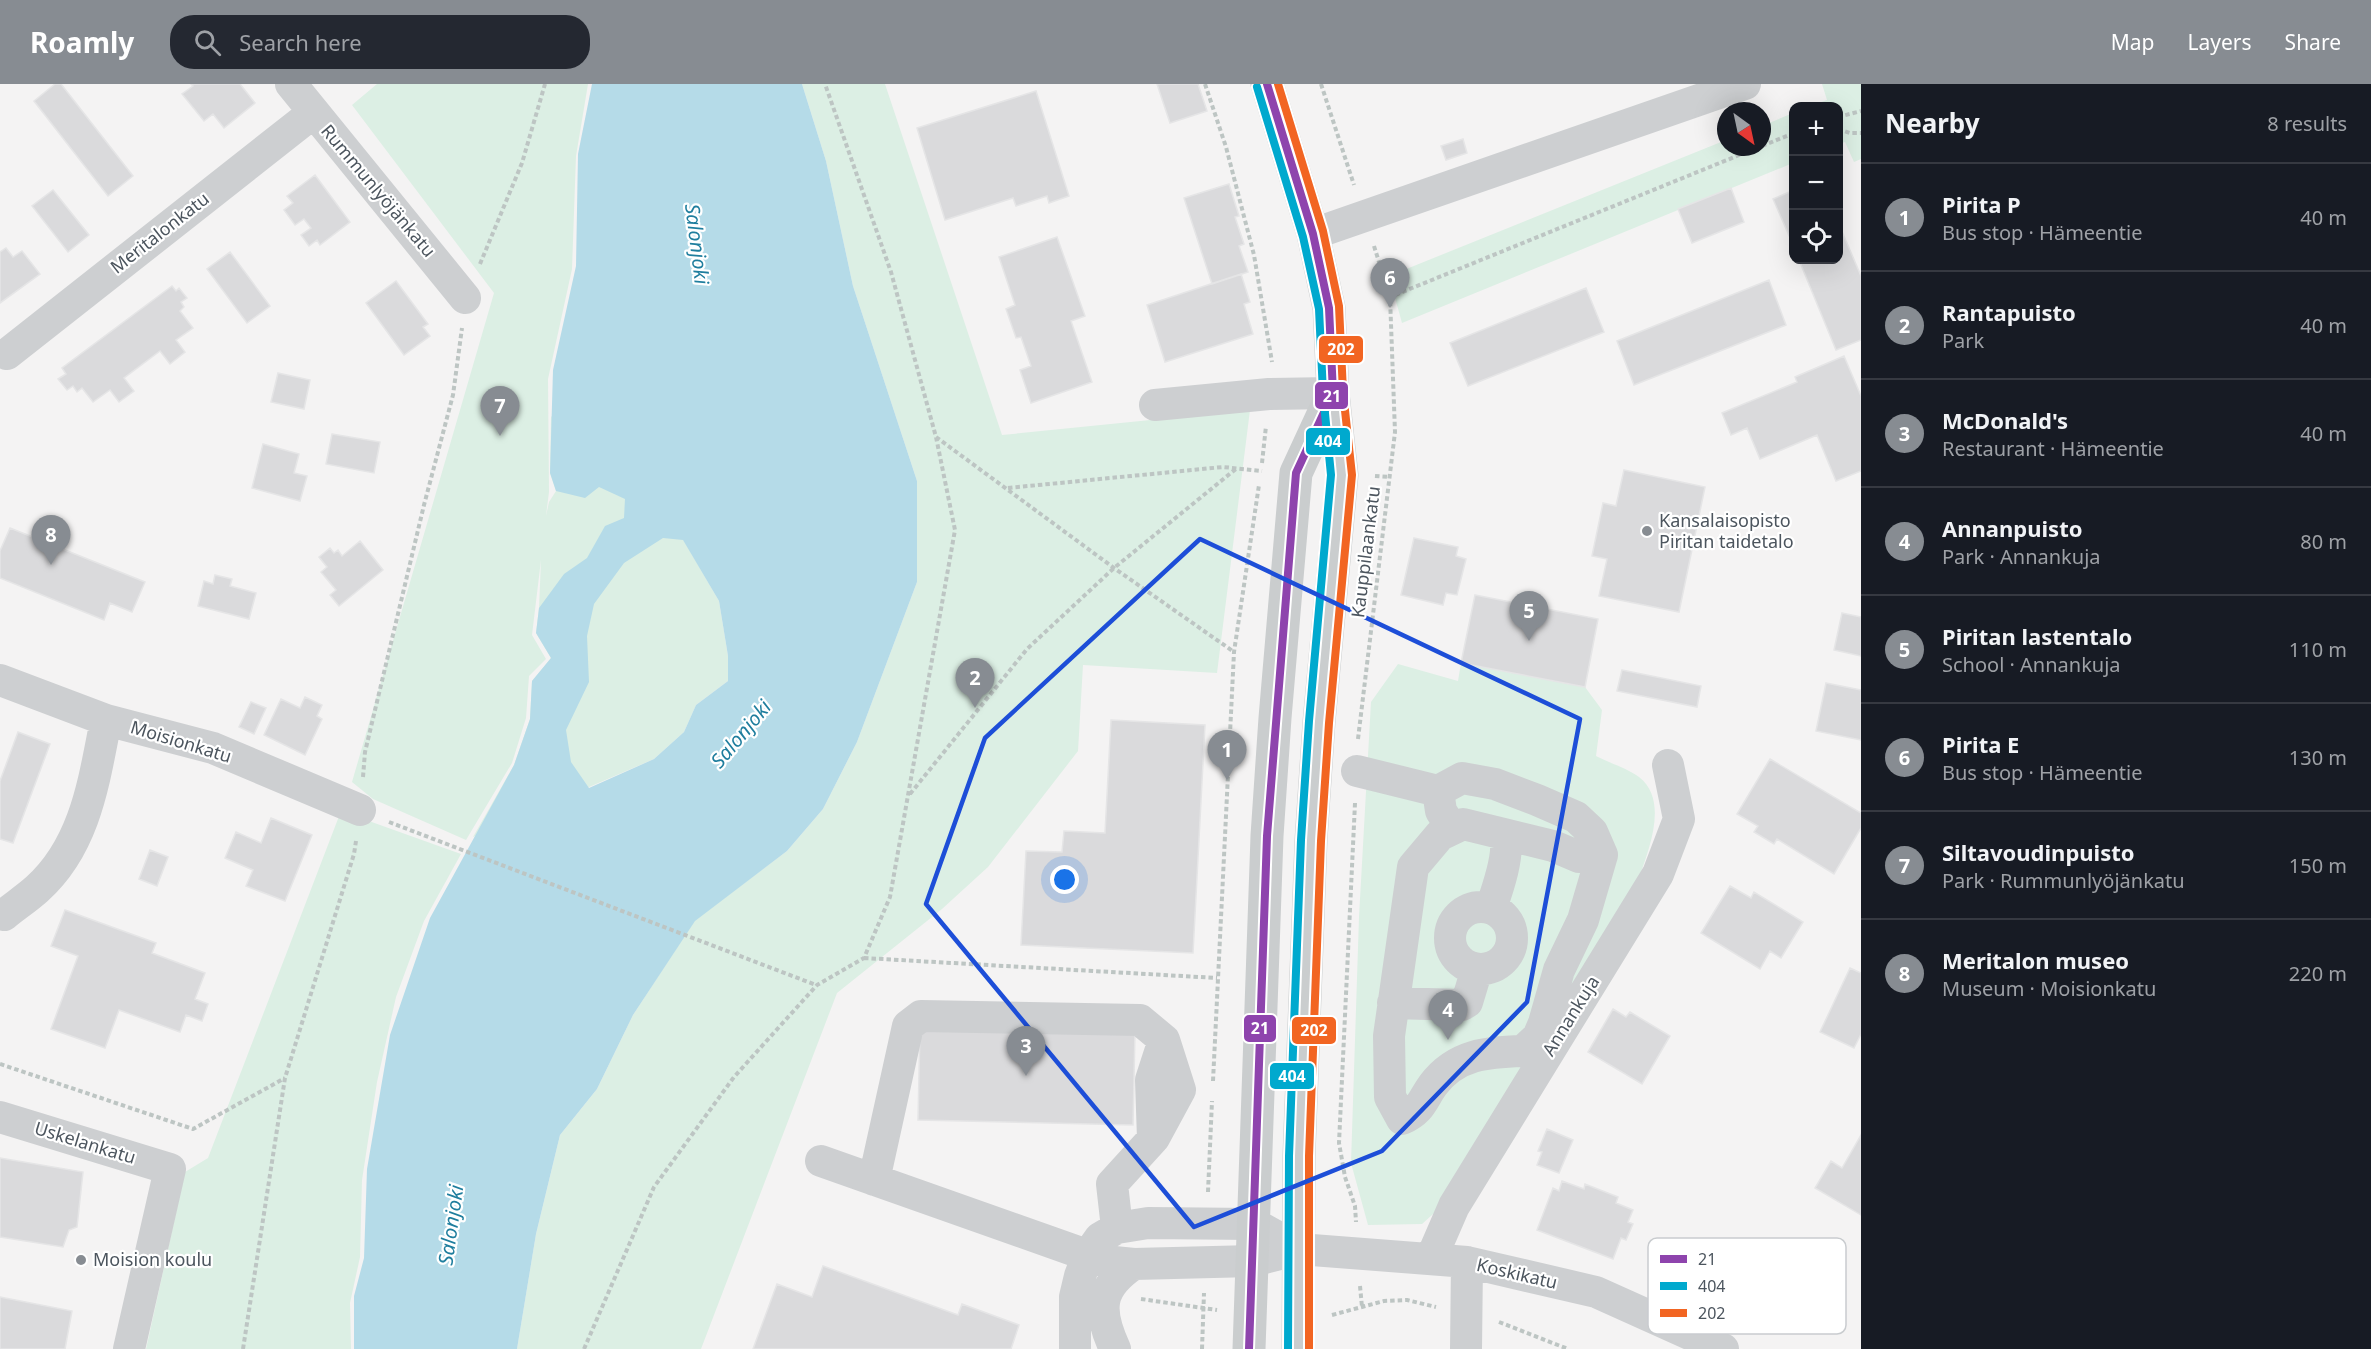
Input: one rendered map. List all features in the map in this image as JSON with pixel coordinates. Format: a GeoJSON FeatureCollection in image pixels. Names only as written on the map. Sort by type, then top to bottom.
{"type":"FeatureCollection","features":[{"type":"Feature","properties":{"kind":"main road"},"geometry":{"type":"LineString","coordinates":[[1267,84],[1313,234],[1329,308],[1333,393],[1342,475],[1319,722],[1311,840],[1299,1156],[1298,1349]]}},
{"type":"Feature","properties":{"kind":"main road"},"geometry":{"type":"LineString","coordinates":[[1249,1349],[1267,836],[1296,473],[1333,393]]}},
{"type":"Feature","properties":{"kind":"street","name":"Rummunlyöjänkatu"},"geometry":{"type":"LineString","coordinates":[[291,84],[465,298]]}},
{"type":"Feature","properties":{"kind":"street"},"geometry":{"type":"LineString","coordinates":[[1313,234],[1745,84]]}},
{"type":"Feature","properties":{"kind":"street","name":"Meritalonkatu"},"geometry":{"type":"LineString","coordinates":[[7,354],[313,113]]}},
{"type":"Feature","properties":{"kind":"street"},"geometry":{"type":"LineString","coordinates":[[1155,405],[1269,394],[1333,393]]}},
{"type":"Feature","properties":{"kind":"street","name":"Moisionkatu"},"geometry":{"type":"LineString","coordinates":[[0,680],[106,720],[213,748],[360,810]]}},
{"type":"Feature","properties":{"kind":"street"},"geometry":{"type":"LineString","coordinates":[[4,915],[38,888],[68,851],[89,802],[106,720]]}},
{"type":"Feature","properties":{"kind":"street","name":"Annankuja"},"geometry":{"type":"LineString","coordinates":[[1431,1259],[1454,1206],[1658,874],[1679,819],[1668,765]]}},
{"type":"Feature","properties":{"kind":"street"},"geometry":{"type":"LineString","coordinates":[[1357,771],[1438,791],[1462,778],[1495,784],[1576,817],[1592,832],[1602,855],[1583,920],[1559,970],[1538,1037],[1523,1051],[1497,1052],[1454,1064],[1433,1085],[1414,1113],[1402,1119],[1390,1097],[1389,1036],[1402,930],[1413,867],[1440,835],[1463,824],[1552,846],[1579,857],[1602,855]]}},
{"type":"Feature","properties":{"kind":"street"},"geometry":{"type":"LineString","coordinates":[[1438,791],[1442,811],[1452,829]]}},
{"type":"Feature","properties":{"kind":"street"},"geometry":{"type":"LineString","coordinates":[[1491,908],[1497,891],[1507,842],[1504,834]]}},
{"type":"Feature","properties":{"kind":"street"},"geometry":{"type":"LineString","coordinates":[[1470,908],[1491,908],[1507,921],[1512,940],[1505,959],[1497,965],[1477,969],[1459,960],[1453,951],[1450,936],[1454,922],[1461,914],[1470,908]]}},
{"type":"Feature","properties":{"kind":"street"},"geometry":{"type":"LineString","coordinates":[[1402,930],[1450,936]]}},
{"type":"Feature","properties":{"kind":"street"},"geometry":{"type":"LineString","coordinates":[[1393,1003],[1462,1005],[1467,1002],[1477,969]]}},
{"type":"Feature","properties":{"kind":"street"},"geometry":{"type":"LineString","coordinates":[[874,1180],[908,1026],[921,1016],[1140,1020],[1164,1040],[1151,1080],[1153,1139],[1112,1184],[1117,1228]]}},
{"type":"Feature","properties":{"kind":"street","name":"Uskelankatu"},"geometry":{"type":"LineString","coordinates":[[0,1117],[170,1169],[129,1349]]}},
{"type":"Feature","properties":{"kind":"street"},"geometry":{"type":"LineString","coordinates":[[821,1161],[1104,1262],[1253,1261],[1299,1249]]}},
{"type":"Feature","properties":{"kind":"street"},"geometry":{"type":"LineString","coordinates":[[1075,1349],[1076,1297],[1080,1276],[1088,1256],[1100,1238],[1117,1228],[1148,1223],[1254,1224],[1299,1249]]}},
{"type":"Feature","properties":{"kind":"street","name":"Koskikatu"},"geometry":{"type":"LineString","coordinates":[[1299,1249],[1467,1262],[1596,1292],[1648,1315]]}},
{"type":"Feature","properties":{"kind":"street"},"geometry":{"type":"LineString","coordinates":[[1466,1349],[1467,1262]]}},
{"type":"Feature","properties":{"kind":"street"},"geometry":{"type":"LineString","coordinates":[[1115,1349],[1104,1318],[1104,1293],[1112,1281],[1134,1263]]}},
{"type":"Feature","properties":{"kind":"street","name":"Koskikatu"},"geometry":{"type":"LineString","coordinates":[[1690,1334],[1723,1349]]}},
{"type":"Feature","properties":{"kind":"path"},"geometry":{"type":"LineString","coordinates":[[365,752],[424,505],[453,395],[465,298],[522,163],[545,84]]}},
{"type":"Feature","properties":{"kind":"path"},"geometry":{"type":"LineString","coordinates":[[825,84],[891,272],[936,436],[955,530],[890,897],[864,958]]}},
{"type":"Feature","properties":{"kind":"path"},"geometry":{"type":"LineString","coordinates":[[1205,84],[1226,147],[1254,255],[1273,369]]}},
{"type":"Feature","properties":{"kind":"path"},"geometry":{"type":"LineString","coordinates":[[1843,116],[1861,111]]}},
{"type":"Feature","properties":{"kind":"path"},"geometry":{"type":"LineString","coordinates":[[1843,130],[1861,133]]}},
{"type":"Feature","properties":{"kind":"path","name":"Kauppilaankatu"},"geometry":{"type":"LineString","coordinates":[[1771,142],[1789,135]]}},
{"type":"Feature","properties":{"kind":"path","name":"Kauppilaankatu"},"geometry":{"type":"LineString","coordinates":[[1355,1206],[1345,1177],[1339,1143],[1359,732],[1395,432],[1390,297],[1736,156]]}},
{"type":"Feature","properties":{"kind":"path"},"geometry":{"type":"LineString","coordinates":[[1213,1082],[1234,652],[1267,419]]}},
{"type":"Feature","properties":{"kind":"path"},"geometry":{"type":"LineString","coordinates":[[936,436],[1114,568],[1234,652]]}},
{"type":"Feature","properties":{"kind":"path"},"geometry":{"type":"LineString","coordinates":[[1008,488],[1223,467],[1261,471]]}},
{"type":"Feature","properties":{"kind":"path"},"geometry":{"type":"LineString","coordinates":[[908,797],[1027,649],[1114,568],[1237,468]]}},
{"type":"Feature","properties":{"kind":"path"},"geometry":{"type":"LineString","coordinates":[[243,1349],[285,1078],[354,854],[360,810]]}},
{"type":"Feature","properties":{"kind":"path"},"geometry":{"type":"LineString","coordinates":[[448,845],[817,985]]}},
{"type":"Feature","properties":{"kind":"path"},"geometry":{"type":"LineString","coordinates":[[584,1349],[654,1187],[734,1077],[817,985],[864,958],[1217,978]]}},
{"type":"Feature","properties":{"kind":"path"},"geometry":{"type":"LineString","coordinates":[[0,1064],[193,1129],[285,1078]]}},
{"type":"Feature","properties":{"kind":"path"},"geometry":{"type":"LineString","coordinates":[[1208,1198],[1212,1094]]}},
{"type":"Feature","properties":{"kind":"path"},"geometry":{"type":"LineString","coordinates":[[1202,1349],[1204,1291]]}},
{"type":"Feature","properties":{"kind":"path"},"geometry":{"type":"LineString","coordinates":[[1104,1293],[1204,1310]]}},
{"type":"Feature","properties":{"kind":"path"},"geometry":{"type":"LineString","coordinates":[[1332,1315],[1384,1301],[1407,1300],[1440,1308]]}},
{"type":"Feature","properties":{"kind":"path"},"geometry":{"type":"LineString","coordinates":[[1510,1325],[1568,1349]]}},
{"type":"Feature","properties":{"kind":"highlighted area"},"geometry":{"type":"Polygon","coordinates":[[[1200,539],[1580,719],[1527,1002],[1382,1151],[1194,1227],[926,904],[985,738],[1200,539]]]}},
{"type":"Feature","properties":{"kind":"green space"},"geometry":{"type":"Polygon","coordinates":[[[377,84],[588,84],[576,156],[572,269],[548,379],[549,492],[546,516],[549,502],[556,491],[550,473],[551,416],[683,539],[719,601],[728,656],[728,681],[696,705],[684,732],[654,759],[473,837],[514,765],[530,719],[532,681],[551,658],[536,633],[541,560],[532,635],[546,659],[529,676],[526,718],[512,763],[466,840],[373,799],[352,782],[494,293],[352,105],[377,84]]]}},
{"type":"Feature","properties":{"kind":"green space"},"geometry":{"type":"Polygon","coordinates":[[[802,84],[885,84],[1002,435],[1250,410],[1217,673],[1083,665],[1078,751],[988,867],[942,909],[837,993],[701,1349],[517,1349],[536,1234],[560,1135],[597,1089],[633,1015],[695,920],[787,851],[823,809],[857,742],[917,582],[917,481],[853,286],[826,161],[802,84]]]}},
{"type":"Feature","properties":{"kind":"green space"},"geometry":{"type":"Polygon","coordinates":[[[1822,84],[1861,84],[1861,159],[1854,162],[1845,142],[1843,143],[1843,102],[1821,102],[1827,100],[1822,84]]]}},
{"type":"Feature","properties":{"kind":"green space"},"geometry":{"type":"Polygon","coordinates":[[[1789,115],[1789,165],[1402,323],[1389,276],[1717,144],[1717,156],[1771,156],[1771,122],[1789,115]]]}},
{"type":"Feature","properties":{"kind":"green space"},"geometry":{"type":"Polygon","coordinates":[[[1461,663],[1585,687],[1602,710],[1596,756],[1624,768],[1639,777],[1648,787],[1653,798],[1654,825],[1639,878],[1442,1206],[1422,1224],[1368,1225],[1351,1163],[1359,917],[1371,702],[1398,664],[1458,681],[1461,663]]]}},
{"type":"Feature","properties":{"kind":"green space"},"geometry":{"type":"Polygon","coordinates":[[[341,811],[461,854],[424,921],[396,997],[377,1082],[362,1180],[360,1257],[350,1303],[351,1349],[146,1349],[185,1172],[208,1158],[341,811]]]}},
{"type":"Feature","properties":{"kind":"water","name":"Salonjoki"},"geometry":{"type":"Polygon","coordinates":[[[592,84],[802,84],[826,161],[853,286],[917,481],[917,582],[857,742],[823,809],[787,851],[695,921],[633,1015],[597,1089],[560,1135],[536,1234],[517,1349],[354,1349],[354,1296],[364,1258],[367,1169],[390,1035],[430,918],[514,765],[530,719],[532,681],[551,658],[536,633],[539,608],[564,574],[587,558],[605,526],[624,518],[625,499],[599,487],[585,498],[556,491],[550,473],[553,370],[576,266],[578,154],[592,84]],[[663,538],[624,563],[594,604],[587,636],[589,682],[566,730],[571,762],[589,788],[654,759],[684,732],[696,705],[728,681],[728,656],[719,601],[683,540],[663,538]]]}},
{"type":"Feature","properties":{"kind":"building"},"geometry":{"type":"Polygon","coordinates":[[[55,84],[61,84],[133,176],[108,196],[34,101],[55,84]]]}},
{"type":"Feature","properties":{"kind":"building"},"geometry":{"type":"Polygon","coordinates":[[[191,84],[240,84],[255,103],[224,128],[213,114],[204,121],[182,94],[193,86],[191,84]]]}},
{"type":"Feature","properties":{"kind":"building"},"geometry":{"type":"Polygon","coordinates":[[[1157,84],[1198,84],[1207,111],[1170,123],[1157,84]]]}},
{"type":"Feature","properties":{"kind":"building"},"geometry":{"type":"Polygon","coordinates":[[[1036,91],[1069,196],[1049,203],[1047,196],[1016,206],[1013,198],[945,220],[917,128],[1036,91]]]}},
{"type":"Feature","properties":{"kind":"building"},"geometry":{"type":"Polygon","coordinates":[[[1463,139],[1467,153],[1446,160],[1441,146],[1463,139]]]}},
{"type":"Feature","properties":{"kind":"building"},"geometry":{"type":"Polygon","coordinates":[[[315,175],[350,222],[320,245],[317,240],[309,246],[301,235],[311,228],[304,219],[295,225],[284,210],[293,203],[287,196],[315,175]]]}},
{"type":"Feature","properties":{"kind":"building"},"geometry":{"type":"Polygon","coordinates":[[[1229,184],[1239,216],[1235,217],[1244,244],[1239,246],[1248,272],[1212,284],[1184,198],[1229,184]]]}},
{"type":"Feature","properties":{"kind":"building"},"geometry":{"type":"Polygon","coordinates":[[[1731,188],[1744,222],[1692,243],[1678,209],[1731,188]]]}},
{"type":"Feature","properties":{"kind":"building"},"geometry":{"type":"Polygon","coordinates":[[[53,190],[89,235],[68,252],[32,206],[53,190]]]}},
{"type":"Feature","properties":{"kind":"building"},"geometry":{"type":"Polygon","coordinates":[[[1789,192],[1789,236],[1773,199],[1789,192]]]}},
{"type":"Feature","properties":{"kind":"building"},"geometry":{"type":"Polygon","coordinates":[[[1843,234],[1861,276],[1861,340],[1836,350],[1801,264],[1843,264],[1843,234]]]}},
{"type":"Feature","properties":{"kind":"building"},"geometry":{"type":"Polygon","coordinates":[[[1057,237],[1085,316],[1071,321],[1092,382],[1031,403],[1020,370],[1031,366],[1021,337],[1016,338],[1006,309],[1015,305],[999,257],[1057,237]]]}},
{"type":"Feature","properties":{"kind":"building"},"geometry":{"type":"Polygon","coordinates":[[[6,248],[13,257],[22,251],[40,274],[0,303],[0,252],[6,248]]]}},
{"type":"Feature","properties":{"kind":"building"},"geometry":{"type":"Polygon","coordinates":[[[230,252],[270,306],[247,323],[207,269],[230,252]]]}},
{"type":"Feature","properties":{"kind":"building"},"geometry":{"type":"Polygon","coordinates":[[[1241,274],[1250,302],[1244,304],[1253,334],[1165,362],[1147,305],[1241,274]]]}},
{"type":"Feature","properties":{"kind":"building"},"geometry":{"type":"Polygon","coordinates":[[[1769,280],[1786,325],[1634,385],[1617,341],[1769,280]]]}},
{"type":"Feature","properties":{"kind":"building"},"geometry":{"type":"Polygon","coordinates":[[[396,281],[428,324],[423,327],[430,336],[404,355],[366,303],[396,281]]]}},
{"type":"Feature","properties":{"kind":"building"},"geometry":{"type":"Polygon","coordinates":[[[172,286],[176,291],[179,288],[187,298],[181,302],[184,307],[180,311],[193,328],[176,340],[185,352],[170,364],[160,351],[124,378],[134,391],[119,402],[110,390],[93,402],[82,388],[77,392],[73,386],[67,390],[58,379],[66,374],[62,368],[172,286]]]}},
{"type":"Feature","properties":{"kind":"building"},"geometry":{"type":"Polygon","coordinates":[[[1586,288],[1604,332],[1468,386],[1450,343],[1586,288]]]}},
{"type":"Feature","properties":{"kind":"building"},"geometry":{"type":"Polygon","coordinates":[[[1844,356],[1861,396],[1861,471],[1836,481],[1817,435],[1760,459],[1747,428],[1731,435],[1722,413],[1797,382],[1795,377],[1844,356]]]}},
{"type":"Feature","properties":{"kind":"building"},"geometry":{"type":"Polygon","coordinates":[[[278,373],[310,380],[304,409],[271,402],[278,373]]]}},
{"type":"Feature","properties":{"kind":"building"},"geometry":{"type":"Polygon","coordinates":[[[332,434],[380,442],[374,473],[326,464],[332,434]]]}},
{"type":"Feature","properties":{"kind":"building"},"geometry":{"type":"Polygon","coordinates":[[[263,444],[299,454],[294,473],[307,476],[300,501],[252,488],[263,444]]]}},
{"type":"Feature","properties":{"kind":"building","name":"Kansalaisopisto Piritan taidetalo"},"geometry":{"type":"Polygon","coordinates":[[[1624,470],[1705,487],[1679,612],[1599,596],[1607,559],[1592,556],[1603,503],[1616,506],[1624,470]]]}},
{"type":"Feature","properties":{"kind":"building"},"geometry":{"type":"Polygon","coordinates":[[[10,528],[145,582],[132,612],[110,603],[104,620],[0,578],[0,551],[10,528]]]}},
{"type":"Feature","properties":{"kind":"building"},"geometry":{"type":"Polygon","coordinates":[[[1414,538],[1458,547],[1456,556],[1466,559],[1457,595],[1446,593],[1443,605],[1401,595],[1414,538]]]}},
{"type":"Feature","properties":{"kind":"building"},"geometry":{"type":"Polygon","coordinates":[[[360,541],[383,570],[339,606],[330,595],[336,590],[321,572],[327,567],[319,557],[330,548],[334,553],[338,550],[342,556],[360,541]]]}},
{"type":"Feature","properties":{"kind":"building"},"geometry":{"type":"Polygon","coordinates":[[[215,575],[232,579],[230,586],[256,593],[249,619],[198,606],[204,581],[213,584],[215,575]]]}},
{"type":"Feature","properties":{"kind":"building"},"geometry":{"type":"Polygon","coordinates":[[[1475,595],[1598,619],[1585,687],[1461,663],[1475,595]]]}},
{"type":"Feature","properties":{"kind":"building"},"geometry":{"type":"Polygon","coordinates":[[[1842,613],[1861,617],[1861,656],[1834,650],[1842,613]]]}},
{"type":"Feature","properties":{"kind":"building"},"geometry":{"type":"Polygon","coordinates":[[[1622,670],[1701,686],[1697,707],[1617,691],[1622,670]]]}},
{"type":"Feature","properties":{"kind":"building"},"geometry":{"type":"Polygon","coordinates":[[[1826,683],[1861,690],[1861,740],[1816,731],[1826,683]]]}},
{"type":"Feature","properties":{"kind":"building"},"geometry":{"type":"Polygon","coordinates":[[[305,697],[322,705],[317,716],[322,719],[305,755],[264,735],[281,699],[300,708],[305,697]]]}},
{"type":"Feature","properties":{"kind":"building"},"geometry":{"type":"Polygon","coordinates":[[[251,702],[266,708],[254,734],[239,727],[251,702]]]}},
{"type":"Feature","properties":{"kind":"building"},"geometry":{"type":"Polygon","coordinates":[[[1111,720],[1205,725],[1193,953],[1021,945],[1026,851],[1062,852],[1064,831],[1105,833],[1111,720]]]}},
{"type":"Feature","properties":{"kind":"building"},"geometry":{"type":"Polygon","coordinates":[[[18,732],[50,744],[13,843],[0,839],[0,781],[18,732]]]}},
{"type":"Feature","properties":{"kind":"building"},"geometry":{"type":"Polygon","coordinates":[[[1770,759],[1861,813],[1861,828],[1834,874],[1777,839],[1774,844],[1754,832],[1758,826],[1737,814],[1770,759]]]}},
{"type":"Feature","properties":{"kind":"building"},"geometry":{"type":"Polygon","coordinates":[[[271,818],[312,835],[285,901],[246,886],[253,870],[225,858],[236,832],[261,843],[271,818]]]}},
{"type":"Feature","properties":{"kind":"building"},"geometry":{"type":"Polygon","coordinates":[[[150,850],[168,857],[157,886],[139,879],[150,850]]]}},
{"type":"Feature","properties":{"kind":"building"},"geometry":{"type":"Polygon","coordinates":[[[1730,886],[1751,898],[1754,892],[1803,922],[1781,958],[1770,951],[1760,969],[1701,933],[1730,886]]]}},
{"type":"Feature","properties":{"kind":"building"},"geometry":{"type":"Polygon","coordinates":[[[65,910],[156,943],[152,953],[205,973],[195,999],[208,1004],[202,1021],[186,1015],[180,1032],[119,1010],[105,1048],[51,1029],[78,956],[51,946],[65,910]]]}},
{"type":"Feature","properties":{"kind":"building"},"geometry":{"type":"Polygon","coordinates":[[[1850,968],[1861,973],[1861,1034],[1854,1048],[1820,1032],[1850,968]]]}},
{"type":"Feature","properties":{"kind":"building"},"geometry":{"type":"Polygon","coordinates":[[[1613,1009],[1626,1017],[1630,1012],[1670,1036],[1642,1084],[1588,1052],[1613,1009]]]}},
{"type":"Feature","properties":{"kind":"building"},"geometry":{"type":"Polygon","coordinates":[[[920,1028],[1135,1032],[1133,1125],[918,1120],[920,1028]]]}},
{"type":"Feature","properties":{"kind":"building"},"geometry":{"type":"Polygon","coordinates":[[[1547,1129],[1573,1140],[1559,1173],[1537,1165],[1542,1152],[1538,1151],[1547,1129]]]}},
{"type":"Feature","properties":{"kind":"building"},"geometry":{"type":"Polygon","coordinates":[[[1861,1135],[1861,1215],[1815,1188],[1831,1161],[1842,1168],[1861,1135]]]}},
{"type":"Feature","properties":{"kind":"building"},"geometry":{"type":"Polygon","coordinates":[[[0,1158],[83,1172],[77,1227],[69,1230],[63,1247],[0,1237],[0,1158]]]}},
{"type":"Feature","properties":{"kind":"building"},"geometry":{"type":"Polygon","coordinates":[[[1562,1181],[1584,1189],[1585,1184],[1618,1197],[1616,1203],[1633,1210],[1628,1222],[1633,1224],[1626,1240],[1621,1238],[1613,1259],[1537,1230],[1553,1188],[1559,1191],[1562,1181]]]}},
{"type":"Feature","properties":{"kind":"building"},"geometry":{"type":"Polygon","coordinates":[[[823,1266],[958,1315],[962,1304],[1019,1325],[1011,1349],[753,1349],[777,1284],[812,1297],[823,1266]]]}},
{"type":"Feature","properties":{"kind":"building"},"geometry":{"type":"Polygon","coordinates":[[[0,1297],[72,1311],[65,1349],[0,1349],[0,1297]]]}},
{"type":"Feature","properties":{"kind":"transit line","name":"21"},"geometry":{"type":"LineString","coordinates":[[1249,1349],[1267,836],[1296,473],[1333,393],[1329,308],[1313,234],[1267,84]]}},
{"type":"Feature","properties":{"kind":"transit line","name":"202"},"geometry":{"type":"LineString","coordinates":[[1278,84],[1323,231],[1339,306],[1343,392],[1352,475],[1329,723],[1321,841],[1309,1156],[1309,1349]]}},
{"type":"Feature","properties":{"kind":"transit line","name":"404"},"geometry":{"type":"LineString","coordinates":[[1257,87],[1303,237],[1319,309],[1323,393],[1331,475],[1301,840],[1289,1156],[1288,1349]]}},
{"type":"Feature","properties":{"kind":"place","name":"Pirita E"},"geometry":{"type":"Point","coordinates":[1390,308]}},
{"type":"Feature","properties":{"kind":"place","name":"Siltavoudinpuisto"},"geometry":{"type":"Point","coordinates":[500,436]}},
{"type":"Feature","properties":{"kind":"place","name":"Kansalaisopisto Piritan taidetalo"},"geometry":{"type":"Point","coordinates":[1647,531]}},
{"type":"Feature","properties":{"kind":"place","name":"Meritalon museo"},"geometry":{"type":"Point","coordinates":[51,565]}},
{"type":"Feature","properties":{"kind":"place","name":"Piritan lastentalo"},"geometry":{"type":"Point","coordinates":[1529,641]}},
{"type":"Feature","properties":{"kind":"place","name":"Rantapuisto"},"geometry":{"type":"Point","coordinates":[975,708]}},
{"type":"Feature","properties":{"kind":"place","name":"Pirita P"},"geometry":{"type":"Point","coordinates":[1227,780]}},
{"type":"Feature","properties":{"kind":"place","name":"Annanpuisto"},"geometry":{"type":"Point","coordinates":[1448,1040]}},
{"type":"Feature","properties":{"kind":"place","name":"McDonald's"},"geometry":{"type":"Point","coordinates":[1026,1076]}},
{"type":"Feature","properties":{"kind":"place","name":"Moision koulu"},"geometry":{"type":"Point","coordinates":[81,1260]}}]}
